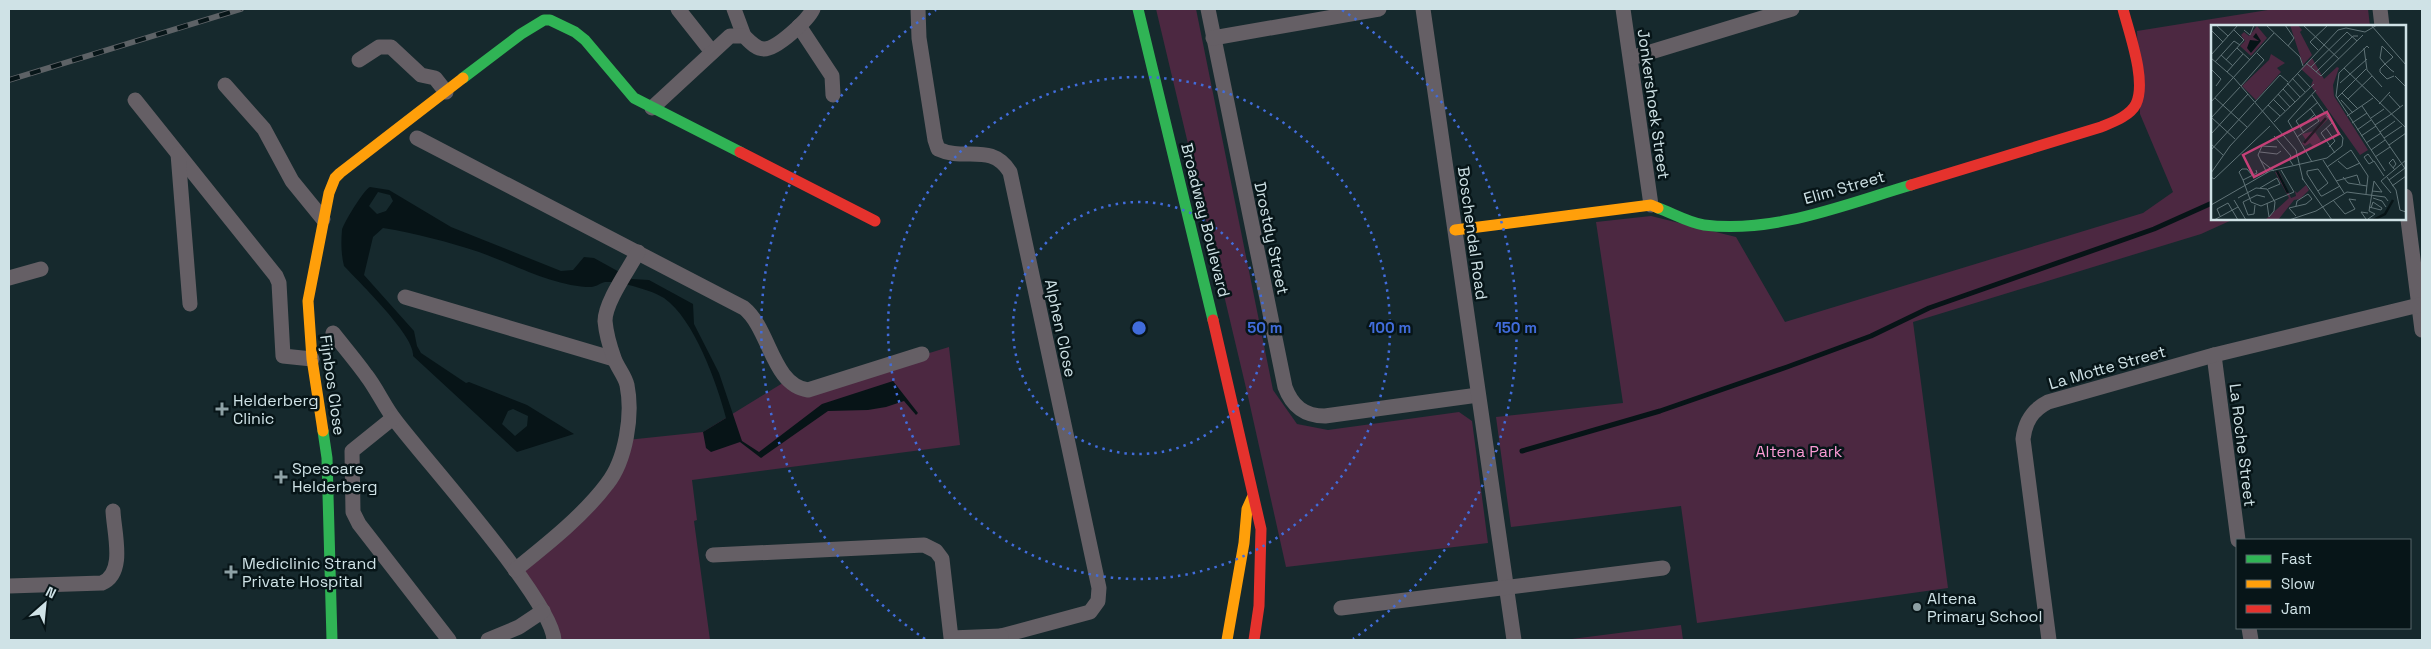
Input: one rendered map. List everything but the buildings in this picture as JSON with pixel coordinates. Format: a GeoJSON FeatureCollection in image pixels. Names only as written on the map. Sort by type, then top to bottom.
{"type":"FeatureCollection","features":[{"type":"Feature","properties":{"kind":"street"},"geometry":{"type":"LineString","coordinates":[[678,9],[712,52]]}},
{"type":"Feature","properties":{"kind":"street"},"geometry":{"type":"LineString","coordinates":[[734,9],[744,36],[757,48],[768,48],[799,26],[809,17],[813,9]]}},
{"type":"Feature","properties":{"kind":"street","name":"Alphen Close"},"geometry":{"type":"LineString","coordinates":[[918,9],[919,38],[938,149],[960,156],[969,153],[992,155],[1000,159],[1010,172],[1099,588],[1098,601],[1090,612],[1001,638]]}},
{"type":"Feature","properties":{"kind":"street","name":"Broadway Boulevard"},"geometry":{"type":"LineString","coordinates":[[1138,9],[1250,474],[1252,498],[1258,510],[1261,529],[1259,606],[1254,640]]}},
{"type":"Feature","properties":{"kind":"street","name":"Drostdy Street"},"geometry":{"type":"LineString","coordinates":[[1208,9],[1285,387],[1293,404],[1308,414],[1325,416],[1478,395]]}},
{"type":"Feature","properties":{"kind":"street"},"geometry":{"type":"LineString","coordinates":[[1214,38],[1379,9]]}},
{"type":"Feature","properties":{"kind":"street","name":"Boschendal Road"},"geometry":{"type":"LineString","coordinates":[[1423,9],[1514,640]]}},
{"type":"Feature","properties":{"kind":"street","name":"Jonkershoek Street"},"geometry":{"type":"LineString","coordinates":[[1623,9],[1651,204]]}},
{"type":"Feature","properties":{"kind":"street"},"geometry":{"type":"LineString","coordinates":[[1631,58],[1792,9]]}},
{"type":"Feature","properties":{"kind":"street","name":"Elim Street"},"geometry":{"type":"LineString","coordinates":[[1455,230],[1651,204],[1702,225],[1739,228],[1754,226],[1817,213],[2114,122],[2135,104],[2139,93],[2138,79],[2123,9]]}},
{"type":"Feature","properties":{"kind":"street"},"geometry":{"type":"LineString","coordinates":[[2380,9],[2382,25]]}},
{"type":"Feature","properties":{"kind":"street","name":"Fijnbos Close"},"geometry":{"type":"LineString","coordinates":[[332,640],[327,458],[312,359],[308,301],[329,193],[335,178],[522,34],[544,20],[563,26],[585,40],[627,92],[652,108]]}},
{"type":"Feature","properties":{"kind":"street"},"geometry":{"type":"LineString","coordinates":[[799,26],[832,76],[832,95]]}},
{"type":"Feature","properties":{"kind":"street"},"geometry":{"type":"LineString","coordinates":[[744,36],[730,36],[652,108],[875,221]]}},
{"type":"Feature","properties":{"kind":"street"},"geometry":{"type":"LineString","coordinates":[[359,60],[379,47],[391,47],[421,75],[435,78],[446,92]]}},
{"type":"Feature","properties":{"kind":"street"},"geometry":{"type":"LineString","coordinates":[[225,85],[264,129],[292,181],[323,222]]}},
{"type":"Feature","properties":{"kind":"street"},"geometry":{"type":"LineString","coordinates":[[135,100],[276,276],[279,283],[283,356],[312,359]]}},
{"type":"Feature","properties":{"kind":"street"},"geometry":{"type":"LineString","coordinates":[[417,138],[638,252],[750,313],[787,381],[800,389],[808,390],[922,354]]}},
{"type":"Feature","properties":{"kind":"street"},"geometry":{"type":"LineString","coordinates":[[178,154],[190,304]]}},
{"type":"Feature","properties":{"kind":"street"},"geometry":{"type":"LineString","coordinates":[[2406,204],[2422,330]]}},
{"type":"Feature","properties":{"kind":"street"},"geometry":{"type":"LineString","coordinates":[[515,570],[595,498],[613,476],[626,440],[630,406],[627,383],[614,359],[606,321],[606,312],[638,252]]}},
{"type":"Feature","properties":{"kind":"street"},"geometry":{"type":"LineString","coordinates":[[9,278],[41,270]]}},
{"type":"Feature","properties":{"kind":"street"},"geometry":{"type":"LineString","coordinates":[[405,297],[614,359]]}},
{"type":"Feature","properties":{"kind":"street","name":"La Motte Street"},"geometry":{"type":"LineString","coordinates":[[2049,640],[2023,439],[2027,422],[2036,409],[2048,402],[2214,355],[2419,305]]}},
{"type":"Feature","properties":{"kind":"street"},"geometry":{"type":"LineString","coordinates":[[333,333],[367,375],[393,418],[515,570],[543,611],[551,626],[554,640]]}},
{"type":"Feature","properties":{"kind":"street","name":"La Roche Street"},"geometry":{"type":"LineString","coordinates":[[2214,355],[2238,539]]}},
{"type":"Feature","properties":{"kind":"street"},"geometry":{"type":"LineString","coordinates":[[393,418],[352,451],[353,512],[359,524],[449,640]]}},
{"type":"Feature","properties":{"kind":"street","name":"Broadway Boulevard"},"geometry":{"type":"LineString","coordinates":[[1227,640],[1243,552],[1247,509],[1252,498]]}},
{"type":"Feature","properties":{"kind":"street"},"geometry":{"type":"LineString","coordinates":[[9,586],[102,583],[109,580],[117,567],[113,511]]}},
{"type":"Feature","properties":{"kind":"street"},"geometry":{"type":"LineString","coordinates":[[714,555],[924,545],[936,551],[942,559],[951,639],[1001,638]]}},
{"type":"Feature","properties":{"kind":"street"},"geometry":{"type":"LineString","coordinates":[[1341,608],[1663,568]]}},
{"type":"Feature","properties":{"kind":"street"},"geometry":{"type":"LineString","coordinates":[[488,640],[519,627],[543,611]]}},
{"type":"Feature","properties":{"kind":"green space"},"geometry":{"type":"Polygon","coordinates":[[[1156,9],[1196,9],[1273,390],[1297,424],[1328,430],[1459,412],[1472,421],[1488,543],[1286,567],[1247,392],[1156,9]]]}},
{"type":"Feature","properties":{"kind":"green space","name":"Altena Park"},"geometry":{"type":"Polygon","coordinates":[[[2274,9],[2368,9],[2370,25],[2211,25],[2211,220],[2232,220],[2201,234],[1913,322],[1948,588],[1697,623],[1681,506],[1511,527],[1496,417],[1623,403],[1596,222],[1651,216],[1736,237],[1785,322],[2143,213],[2173,192],[2140,114],[2137,31],[2274,9]]]}},
{"type":"Feature","properties":{"kind":"green space"},"geometry":{"type":"Polygon","coordinates":[[[949,347],[960,445],[692,480],[697,520],[694,521],[710,640],[556,640],[518,570],[596,498],[627,440],[703,432],[786,381],[808,390],[949,347]]]}},
{"type":"Feature","properties":{"kind":"green space"},"geometry":{"type":"Polygon","coordinates":[[[1681,625],[1683,640],[1564,640],[1681,625]]]}},
{"type":"Feature","properties":{"kind":"shaded area"},"geometry":{"type":"Polygon","coordinates":[[[370,187],[389,190],[451,227],[561,271],[573,270],[584,257],[594,258],[632,279],[649,280],[693,304],[694,324],[719,373],[742,441],[759,452],[822,404],[893,381],[918,413],[916,415],[904,401],[868,410],[828,411],[761,458],[740,442],[711,452],[706,448],[703,432],[726,418],[722,404],[703,353],[694,336],[675,308],[664,298],[644,289],[618,283],[605,282],[591,287],[563,283],[467,248],[419,235],[383,228],[373,237],[364,275],[414,331],[417,346],[421,353],[466,383],[469,382],[527,405],[574,434],[517,452],[413,356],[412,347],[406,336],[373,296],[344,266],[342,230],[354,207],[370,187]],[[378,192],[369,206],[377,214],[386,211],[393,201],[390,195],[378,192]],[[513,409],[508,411],[502,424],[515,436],[527,426],[528,416],[513,409]]]}},
{"type":"Feature","properties":{"kind":"waterway"},"geometry":{"type":"LineString","coordinates":[[1522,451],[1660,411],[1787,367],[1871,336],[1929,308],[2154,229],[2211,203]]}},
{"type":"Feature","properties":{"kind":"railway"},"geometry":{"type":"LineString","coordinates":[[9,80],[241,9]]}},
{"type":"Feature","properties":{"kind":"traffic: fast"},"geometry":{"type":"LineString","coordinates":[[1138,9],[1213,320]]}},
{"type":"Feature","properties":{"kind":"traffic: fast"},"geometry":{"type":"LineString","coordinates":[[463,78],[521,34],[544,20],[550,20],[575,32],[585,40],[634,98],[740,152]]}},
{"type":"Feature","properties":{"kind":"traffic: fast"},"geometry":{"type":"LineString","coordinates":[[1658,208],[1698,224],[1730,227],[1757,225],[1809,215],[1911,185]]}},
{"type":"Feature","properties":{"kind":"traffic: fast"},"geometry":{"type":"LineString","coordinates":[[323,431],[327,458],[332,640]]}},
{"type":"Feature","properties":{"kind":"traffic: slow"},"geometry":{"type":"LineString","coordinates":[[323,431],[312,359],[308,301],[329,193],[335,178],[340,173],[463,78]]}},
{"type":"Feature","properties":{"kind":"traffic: slow"},"geometry":{"type":"LineString","coordinates":[[1455,230],[1651,205],[1658,208]]}},
{"type":"Feature","properties":{"kind":"traffic: slow"},"geometry":{"type":"LineString","coordinates":[[1227,640],[1244,543],[1247,509],[1252,498]]}},
{"type":"Feature","properties":{"kind":"traffic: jam"},"geometry":{"type":"LineString","coordinates":[[1911,185],[2101,127],[2130,112],[2136,104],[2139,94],[2139,83],[2136,57],[2123,9]]}},
{"type":"Feature","properties":{"kind":"traffic: jam"},"geometry":{"type":"LineString","coordinates":[[740,152],[875,221]]}},
{"type":"Feature","properties":{"kind":"traffic: jam"},"geometry":{"type":"LineString","coordinates":[[1213,320],[1261,529],[1259,606],[1254,640]]}},
{"type":"Feature","properties":{"kind":"place","name":"Helderberg Clinic"},"geometry":{"type":"Point","coordinates":[222,409]}},
{"type":"Feature","properties":{"kind":"place","name":"Spescare Helderberg"},"geometry":{"type":"Point","coordinates":[281,477]}},
{"type":"Feature","properties":{"kind":"place","name":"Mediclinic Strand Private Hospital"},"geometry":{"type":"Point","coordinates":[231,572]}},
{"type":"Feature","properties":{"kind":"place","name":"Altena Primary School"},"geometry":{"type":"Point","coordinates":[1917,607]}}]}
